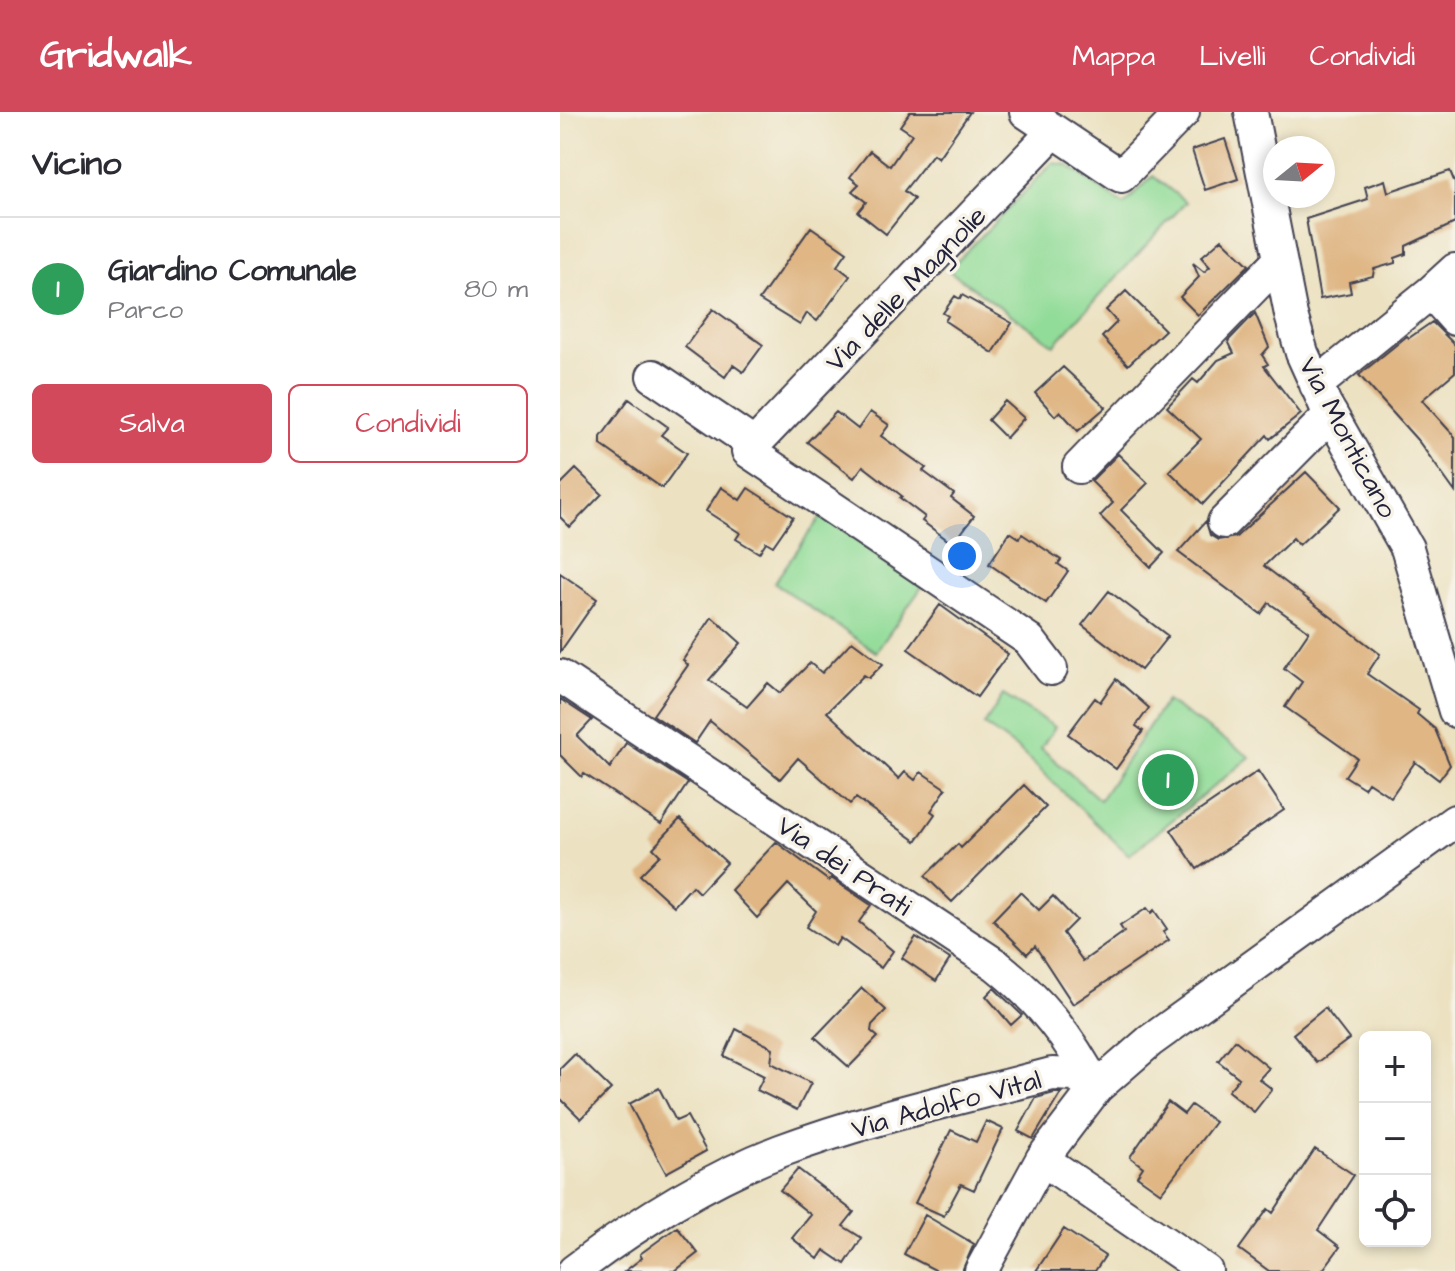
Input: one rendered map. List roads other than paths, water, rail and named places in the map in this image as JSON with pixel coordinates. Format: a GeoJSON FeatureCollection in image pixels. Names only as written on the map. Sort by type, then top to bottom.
{"type":"FeatureCollection","features":[{"type":"Feature","properties":{"kind":"street"},"geometry":{"type":"LineString","coordinates":[[1026,112],[1121,176],[1183,112]]}},
{"type":"Feature","properties":{"kind":"street","name":"Via Monticano"},"geometry":{"type":"LineString","coordinates":[[1251,112],[1291,315],[1316,385],[1407,548],[1455,711]]}},
{"type":"Feature","properties":{"kind":"street","name":"Via delle Magnolie"},"geometry":{"type":"LineString","coordinates":[[755,445],[1054,131]]}},
{"type":"Feature","properties":{"kind":"street"},"geometry":{"type":"LineString","coordinates":[[1079,467],[1280,260]]}},
{"type":"Feature","properties":{"kind":"street"},"geometry":{"type":"LineString","coordinates":[[1316,385],[1455,270]]}},
{"type":"Feature","properties":{"kind":"street"},"geometry":{"type":"LineString","coordinates":[[1431,292],[1455,319]]}},
{"type":"Feature","properties":{"kind":"street"},"geometry":{"type":"LineString","coordinates":[[653,376],[755,445],[748,451],[1029,640],[1051,669]]}},
{"type":"Feature","properties":{"kind":"street"},"geometry":{"type":"LineString","coordinates":[[1224,522],[1331,414]]}},
{"type":"Feature","properties":{"kind":"street","name":"Via dei Prati"},"geometry":{"type":"LineString","coordinates":[[560,676],[996,965],[1033,995],[1078,1053],[1096,1088]]}},
{"type":"Feature","properties":{"kind":"street"},"geometry":{"type":"LineString","coordinates":[[981,1271],[1042,1159],[1096,1088],[1150,1041],[1455,821]]}},
{"type":"Feature","properties":{"kind":"street","name":"Via Adolfo Vital"},"geometry":{"type":"LineString","coordinates":[[574,1271],[672,1206],[780,1151],[876,1120],[1052,1074],[1074,1075],[1096,1088]]}},
{"type":"Feature","properties":{"kind":"street"},"geometry":{"type":"LineString","coordinates":[[1042,1159],[1206,1271]]}},
{"type":"Feature","properties":{"kind":"place","name":"Giardino Comunale"},"geometry":{"type":"Point","coordinates":[1168,780]}}]}
